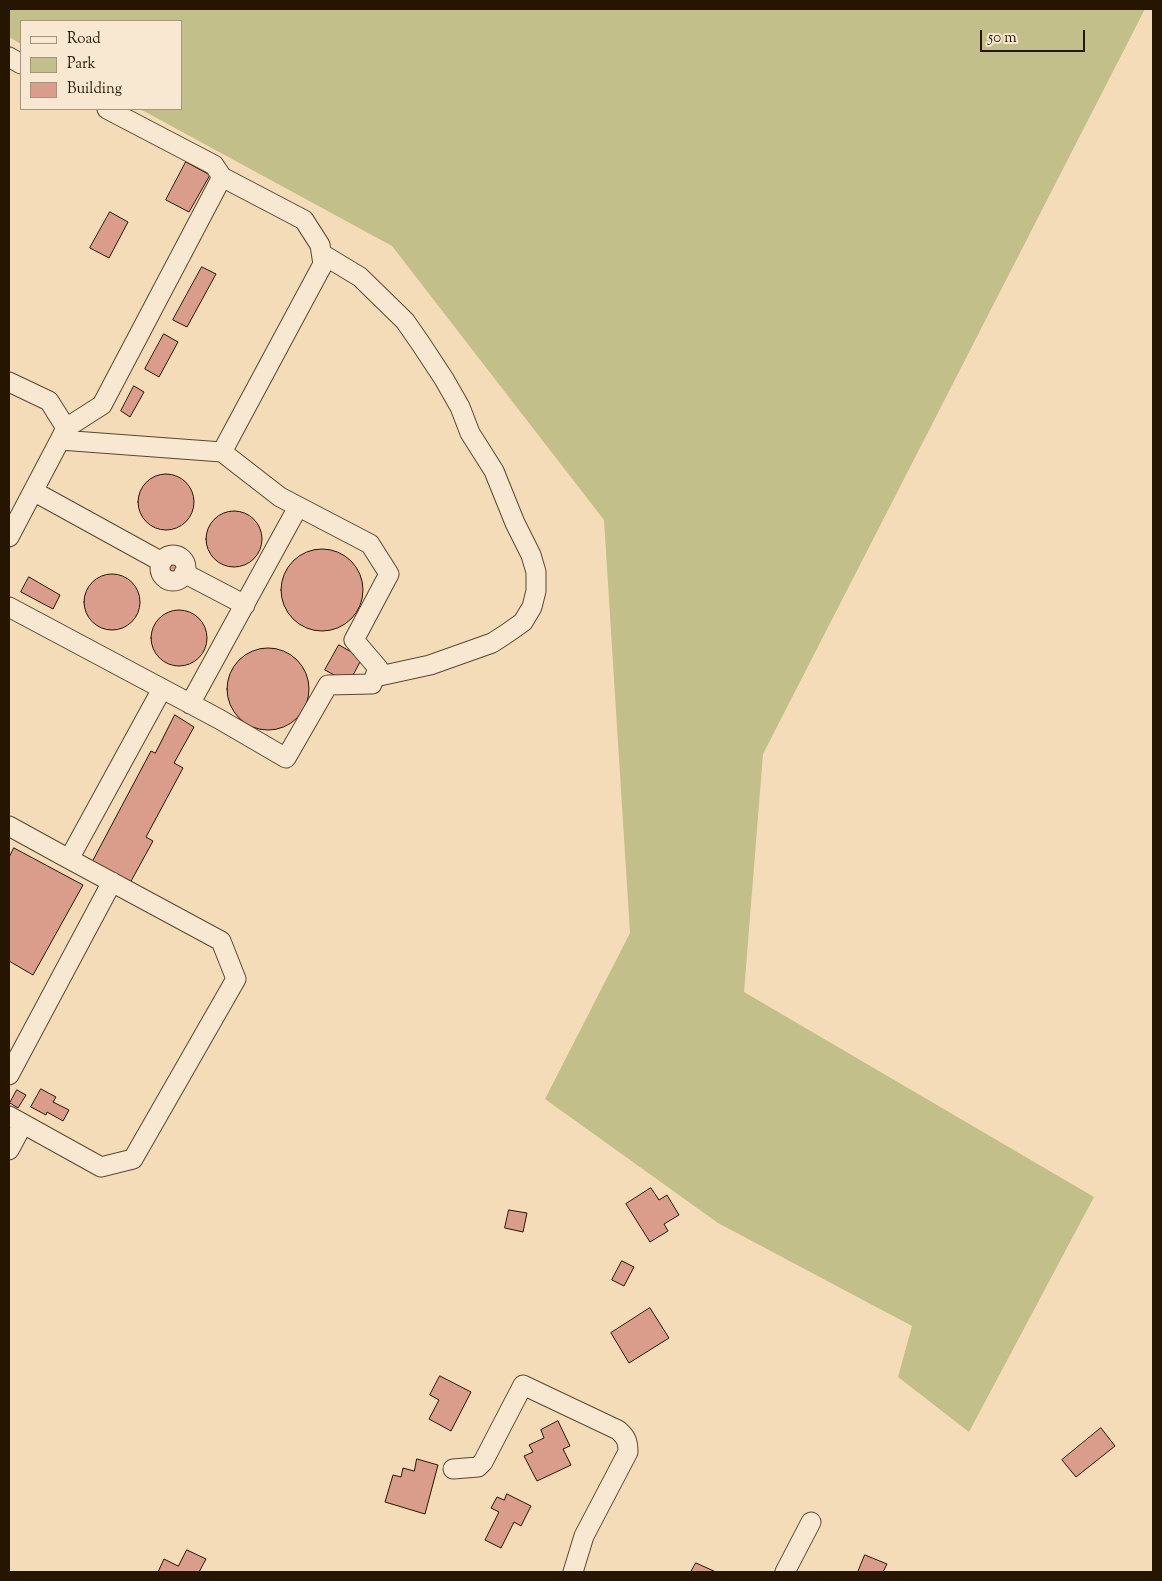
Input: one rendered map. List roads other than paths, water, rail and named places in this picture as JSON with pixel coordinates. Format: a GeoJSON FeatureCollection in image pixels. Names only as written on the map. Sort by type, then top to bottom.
{"type":"FeatureCollection","features":[{"type":"Feature","properties":{"kind":"street"},"geometry":{"type":"LineString","coordinates":[[9,57],[20,63]]}},
{"type":"Feature","properties":{"kind":"street"},"geometry":{"type":"LineString","coordinates":[[109,110],[214,166],[222,177],[304,220],[320,245],[324,264],[222,452]]}},
{"type":"Feature","properties":{"kind":"street"},"geometry":{"type":"LineString","coordinates":[[9,537],[63,434],[102,405],[222,177]]}},
{"type":"Feature","properties":{"kind":"street"},"geometry":{"type":"LineString","coordinates":[[322,254],[360,278],[405,321],[421,344],[444,379],[460,408],[470,432],[494,472],[515,523],[531,554],[536,572],[536,591],[532,607],[523,622],[506,634],[492,643],[430,665],[375,677]]}},
{"type":"Feature","properties":{"kind":"street"},"geometry":{"type":"LineString","coordinates":[[9,382],[49,401],[63,434]]}},
{"type":"Feature","properties":{"kind":"street"},"geometry":{"type":"LineString","coordinates":[[9,608],[190,704],[286,758],[328,685],[372,684],[378,668],[354,640],[389,574],[370,544],[280,497],[222,452],[63,434]]}},
{"type":"Feature","properties":{"kind":"street"},"geometry":{"type":"LineString","coordinates":[[33,491],[162,562],[169,556],[179,556],[185,564],[184,573],[245,605]]}},
{"type":"Feature","properties":{"kind":"street"},"geometry":{"type":"LineString","coordinates":[[190,704],[298,507]]}},
{"type":"Feature","properties":{"kind":"street"},"geometry":{"type":"LineString","coordinates":[[69,859],[162,689]]}},
{"type":"Feature","properties":{"kind":"street"},"geometry":{"type":"LineString","coordinates":[[9,826],[221,940],[229,956],[236,979],[133,1159],[101,1167],[16,1120],[9,1150]]}},
{"type":"Feature","properties":{"kind":"street"},"geometry":{"type":"LineString","coordinates":[[9,1075],[112,882]]}},
{"type":"Feature","properties":{"kind":"street"},"geometry":{"type":"LineString","coordinates":[[454,1469],[478,1467],[483,1462],[524,1385],[618,1430],[624,1435],[627,1440],[628,1452],[584,1536],[573,1572]]}},
{"type":"Feature","properties":{"kind":"street"},"geometry":{"type":"LineString","coordinates":[[785,1572],[811,1522]]}}]}
